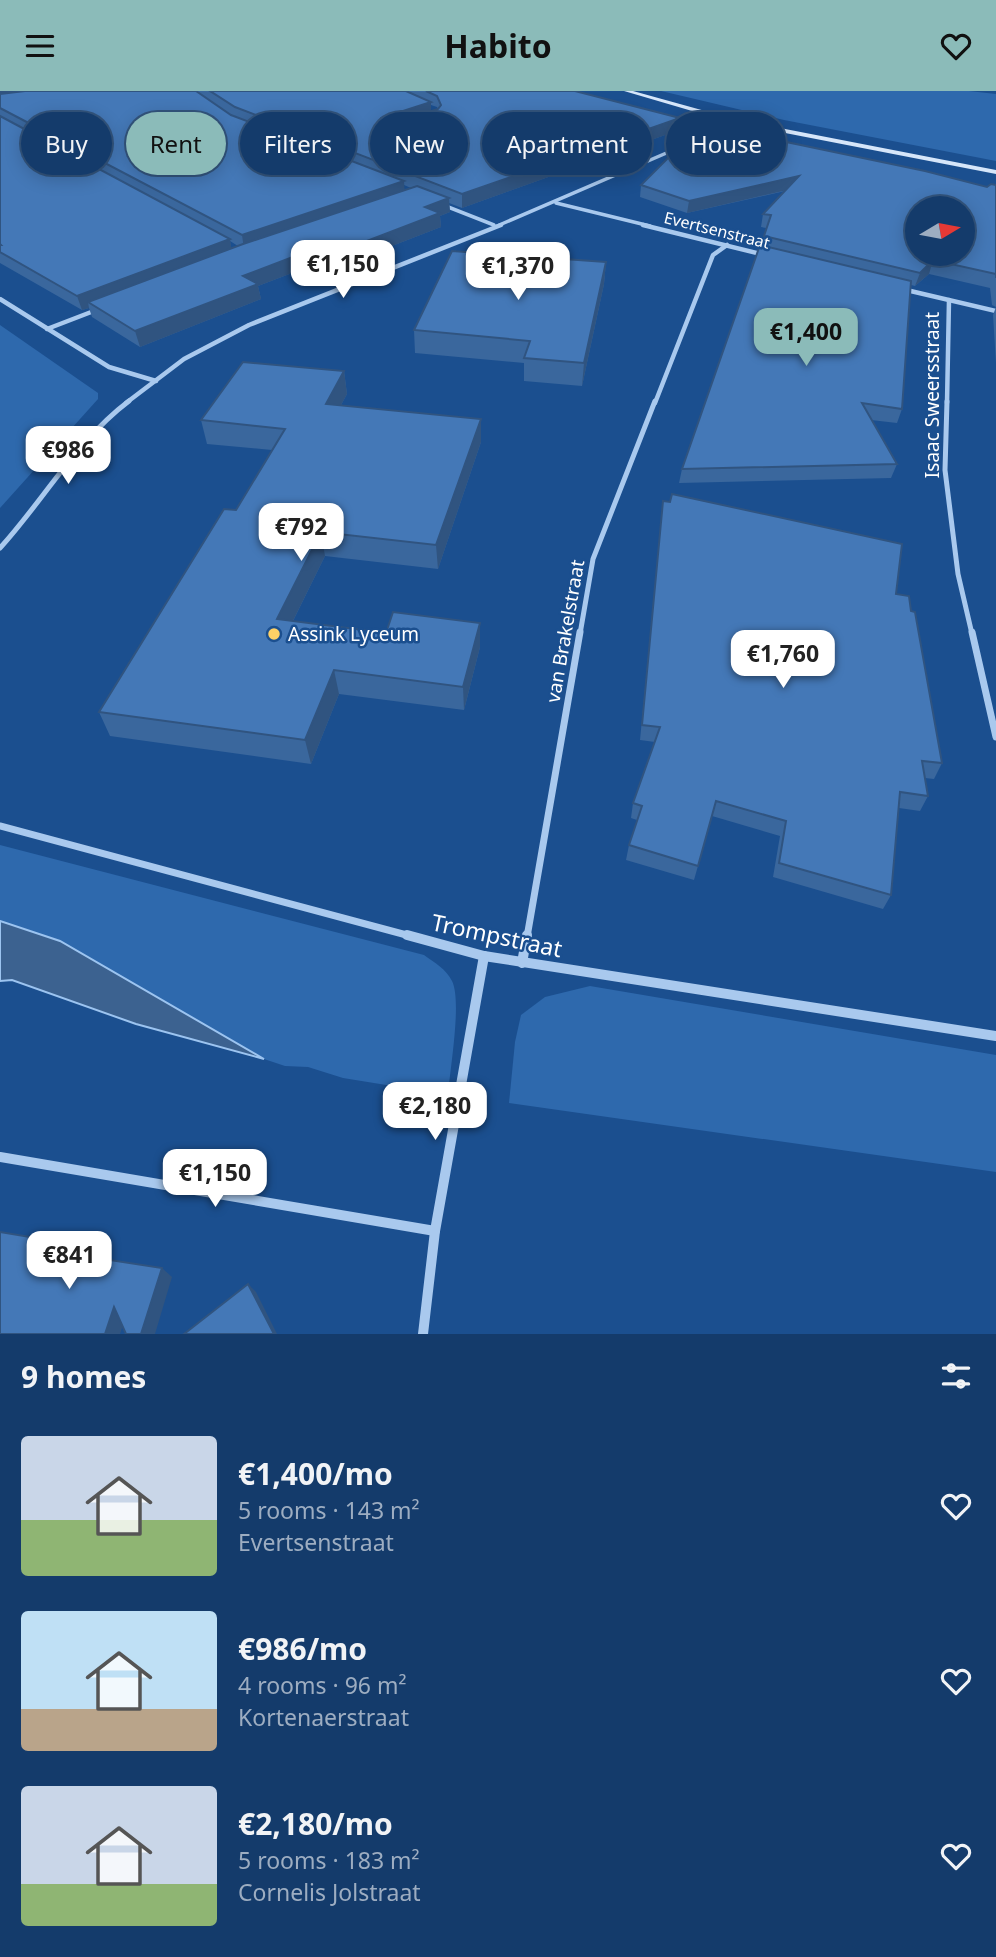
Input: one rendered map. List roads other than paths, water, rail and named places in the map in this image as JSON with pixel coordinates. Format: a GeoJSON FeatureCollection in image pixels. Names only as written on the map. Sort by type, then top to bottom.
{"type":"FeatureCollection","features":[{"type":"Feature","properties":{"kind":"main road"},"geometry":{"type":"LineString","coordinates":[[627,91],[701,112]]}},
{"type":"Feature","properties":{"kind":"main road"},"geometry":{"type":"LineString","coordinates":[[786,131],[996,172]]}},
{"type":"Feature","properties":{"kind":"street"},"geometry":{"type":"LineString","coordinates":[[0,548],[23,523],[76,454],[119,408],[184,359],[249,325],[555,203],[666,153]]}},
{"type":"Feature","properties":{"kind":"street","name":"Evertsenstraat"},"geometry":{"type":"LineString","coordinates":[[555,203],[766,255]]}},
{"type":"Feature","properties":{"kind":"street"},"geometry":{"type":"LineString","coordinates":[[439,204],[495,225]]}},
{"type":"Feature","properties":{"kind":"street","name":"van Brakelstraat"},"geometry":{"type":"LineString","coordinates":[[522,963],[593,559],[713,255],[727,245]]}},
{"type":"Feature","properties":{"kind":"street"},"geometry":{"type":"LineString","coordinates":[[897,287],[996,311]]}},
{"type":"Feature","properties":{"kind":"street"},"geometry":{"type":"LineString","coordinates":[[0,299],[109,367],[156,381]]}},
{"type":"Feature","properties":{"kind":"street","name":"Isaac Sweersstraat"},"geometry":{"type":"LineString","coordinates":[[949,300],[945,470],[958,574],[996,737]]}},
{"type":"Feature","properties":{"kind":"street"},"geometry":{"type":"LineString","coordinates":[[47,329],[108,305]]}},
{"type":"Feature","properties":{"kind":"street","name":"Trompstraat"},"geometry":{"type":"LineString","coordinates":[[0,826],[484,956],[996,1035]]}},
{"type":"Feature","properties":{"kind":"street"},"geometry":{"type":"LineString","coordinates":[[423,1334],[435,1230],[484,956]]}},
{"type":"Feature","properties":{"kind":"street"},"geometry":{"type":"LineString","coordinates":[[0,1157],[435,1230]]}},
{"type":"Feature","properties":{"kind":"place","name":"Assink Lyceum"},"geometry":{"type":"Point","coordinates":[274,634]}}]}
